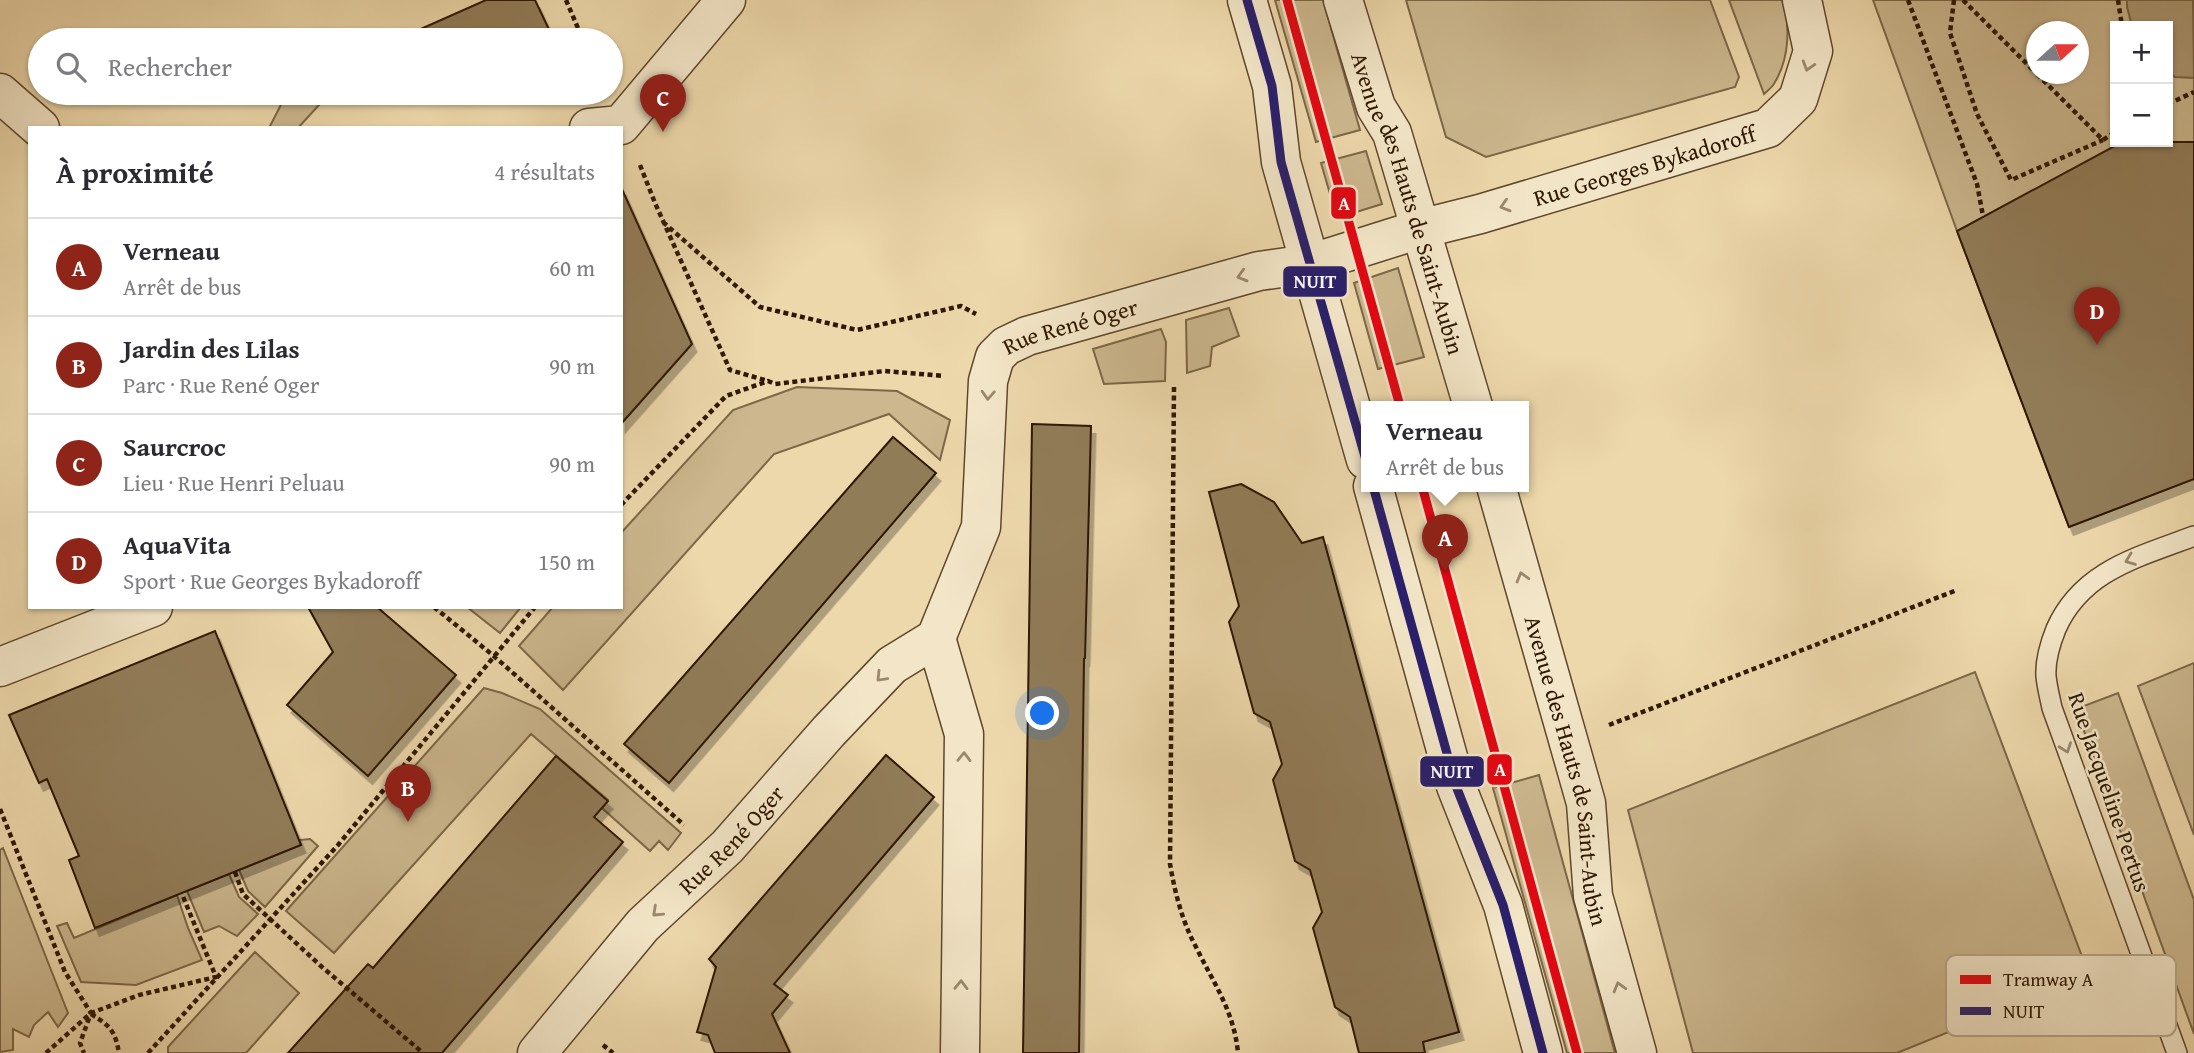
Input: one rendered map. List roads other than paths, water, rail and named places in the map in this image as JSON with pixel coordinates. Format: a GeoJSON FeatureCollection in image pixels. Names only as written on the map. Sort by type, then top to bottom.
{"type":"FeatureCollection","features":[{"type":"Feature","properties":{"kind":"street"},"geometry":{"type":"LineString","coordinates":[[610,126],[621,125],[726,0]]}},
{"type":"Feature","properties":{"kind":"street"},"geometry":{"type":"LineString","coordinates":[[1247,0],[1272,86],[1281,162],[1361,441]]}},
{"type":"Feature","properties":{"kind":"street","name":"Avenue des Hauts de Saint-Aubin"},"geometry":{"type":"LineString","coordinates":[[1343,0],[1376,107],[1392,133],[1472,401]]}},
{"type":"Feature","properties":{"kind":"street","name":"Rue Georges Bykadoroff"},"geometry":{"type":"LineString","coordinates":[[1309,264],[1768,128],[1798,99],[1813,51],[1802,0]]}},
{"type":"Feature","properties":{"kind":"street"},"geometry":{"type":"LineString","coordinates":[[0,93],[38,126]]}},
{"type":"Feature","properties":{"kind":"street","name":"Rue René Oger"},"geometry":{"type":"LineString","coordinates":[[537,1053],[643,925],[727,847],[883,674],[892,665],[936,638],[981,527],[988,381],[995,357],[1006,346],[1027,337],[1259,271],[1309,264]]}},
{"type":"Feature","properties":{"kind":"street"},"geometry":{"type":"LineString","coordinates":[[1375,492],[1456,786],[1503,905],[1543,1053]]}},
{"type":"Feature","properties":{"kind":"street","name":"Avenue des Hauts de Saint-Aubin"},"geometry":{"type":"LineString","coordinates":[[1498,492],[1586,803],[1593,896],[1637,1053]]}},
{"type":"Feature","properties":{"kind":"street"},"geometry":{"type":"LineString","coordinates":[[0,667],[148,609]]}},
{"type":"Feature","properties":{"kind":"street"},"geometry":{"type":"LineString","coordinates":[[936,638],[964,734],[960,1053]]}},
{"type":"Feature","properties":{"kind":"lane","name":"Rue Jacqueline Pertus"},"geometry":{"type":"LineString","coordinates":[[2141,955],[2052,708],[2046,675],[2049,647],[2073,600],[2092,582],[2117,565],[2194,536]]}},
{"type":"Feature","properties":{"kind":"lane","name":"Rue Jacqueline Pertus"},"geometry":{"type":"LineString","coordinates":[[2171,1036],[2177,1053]]}},
{"type":"Feature","properties":{"kind":"tram line","name":"A"},"geometry":{"type":"LineString","coordinates":[[1287,0],[1399,401]]}},
{"type":"Feature","properties":{"kind":"tram line","name":"A"},"geometry":{"type":"LineString","coordinates":[[1424,492],[1577,1053]]}},
{"type":"Feature","properties":{"kind":"place","name":"Saurcroc"},"geometry":{"type":"Point","coordinates":[663,132]}},
{"type":"Feature","properties":{"kind":"place","name":"AquaVita"},"geometry":{"type":"Point","coordinates":[2097,345]}},
{"type":"Feature","properties":{"kind":"place","name":"Verneau"},"geometry":{"type":"Point","coordinates":[1445,572]}},
{"type":"Feature","properties":{"kind":"place","name":"Jardin des Lilas"},"geometry":{"type":"Point","coordinates":[408,822]}}]}
